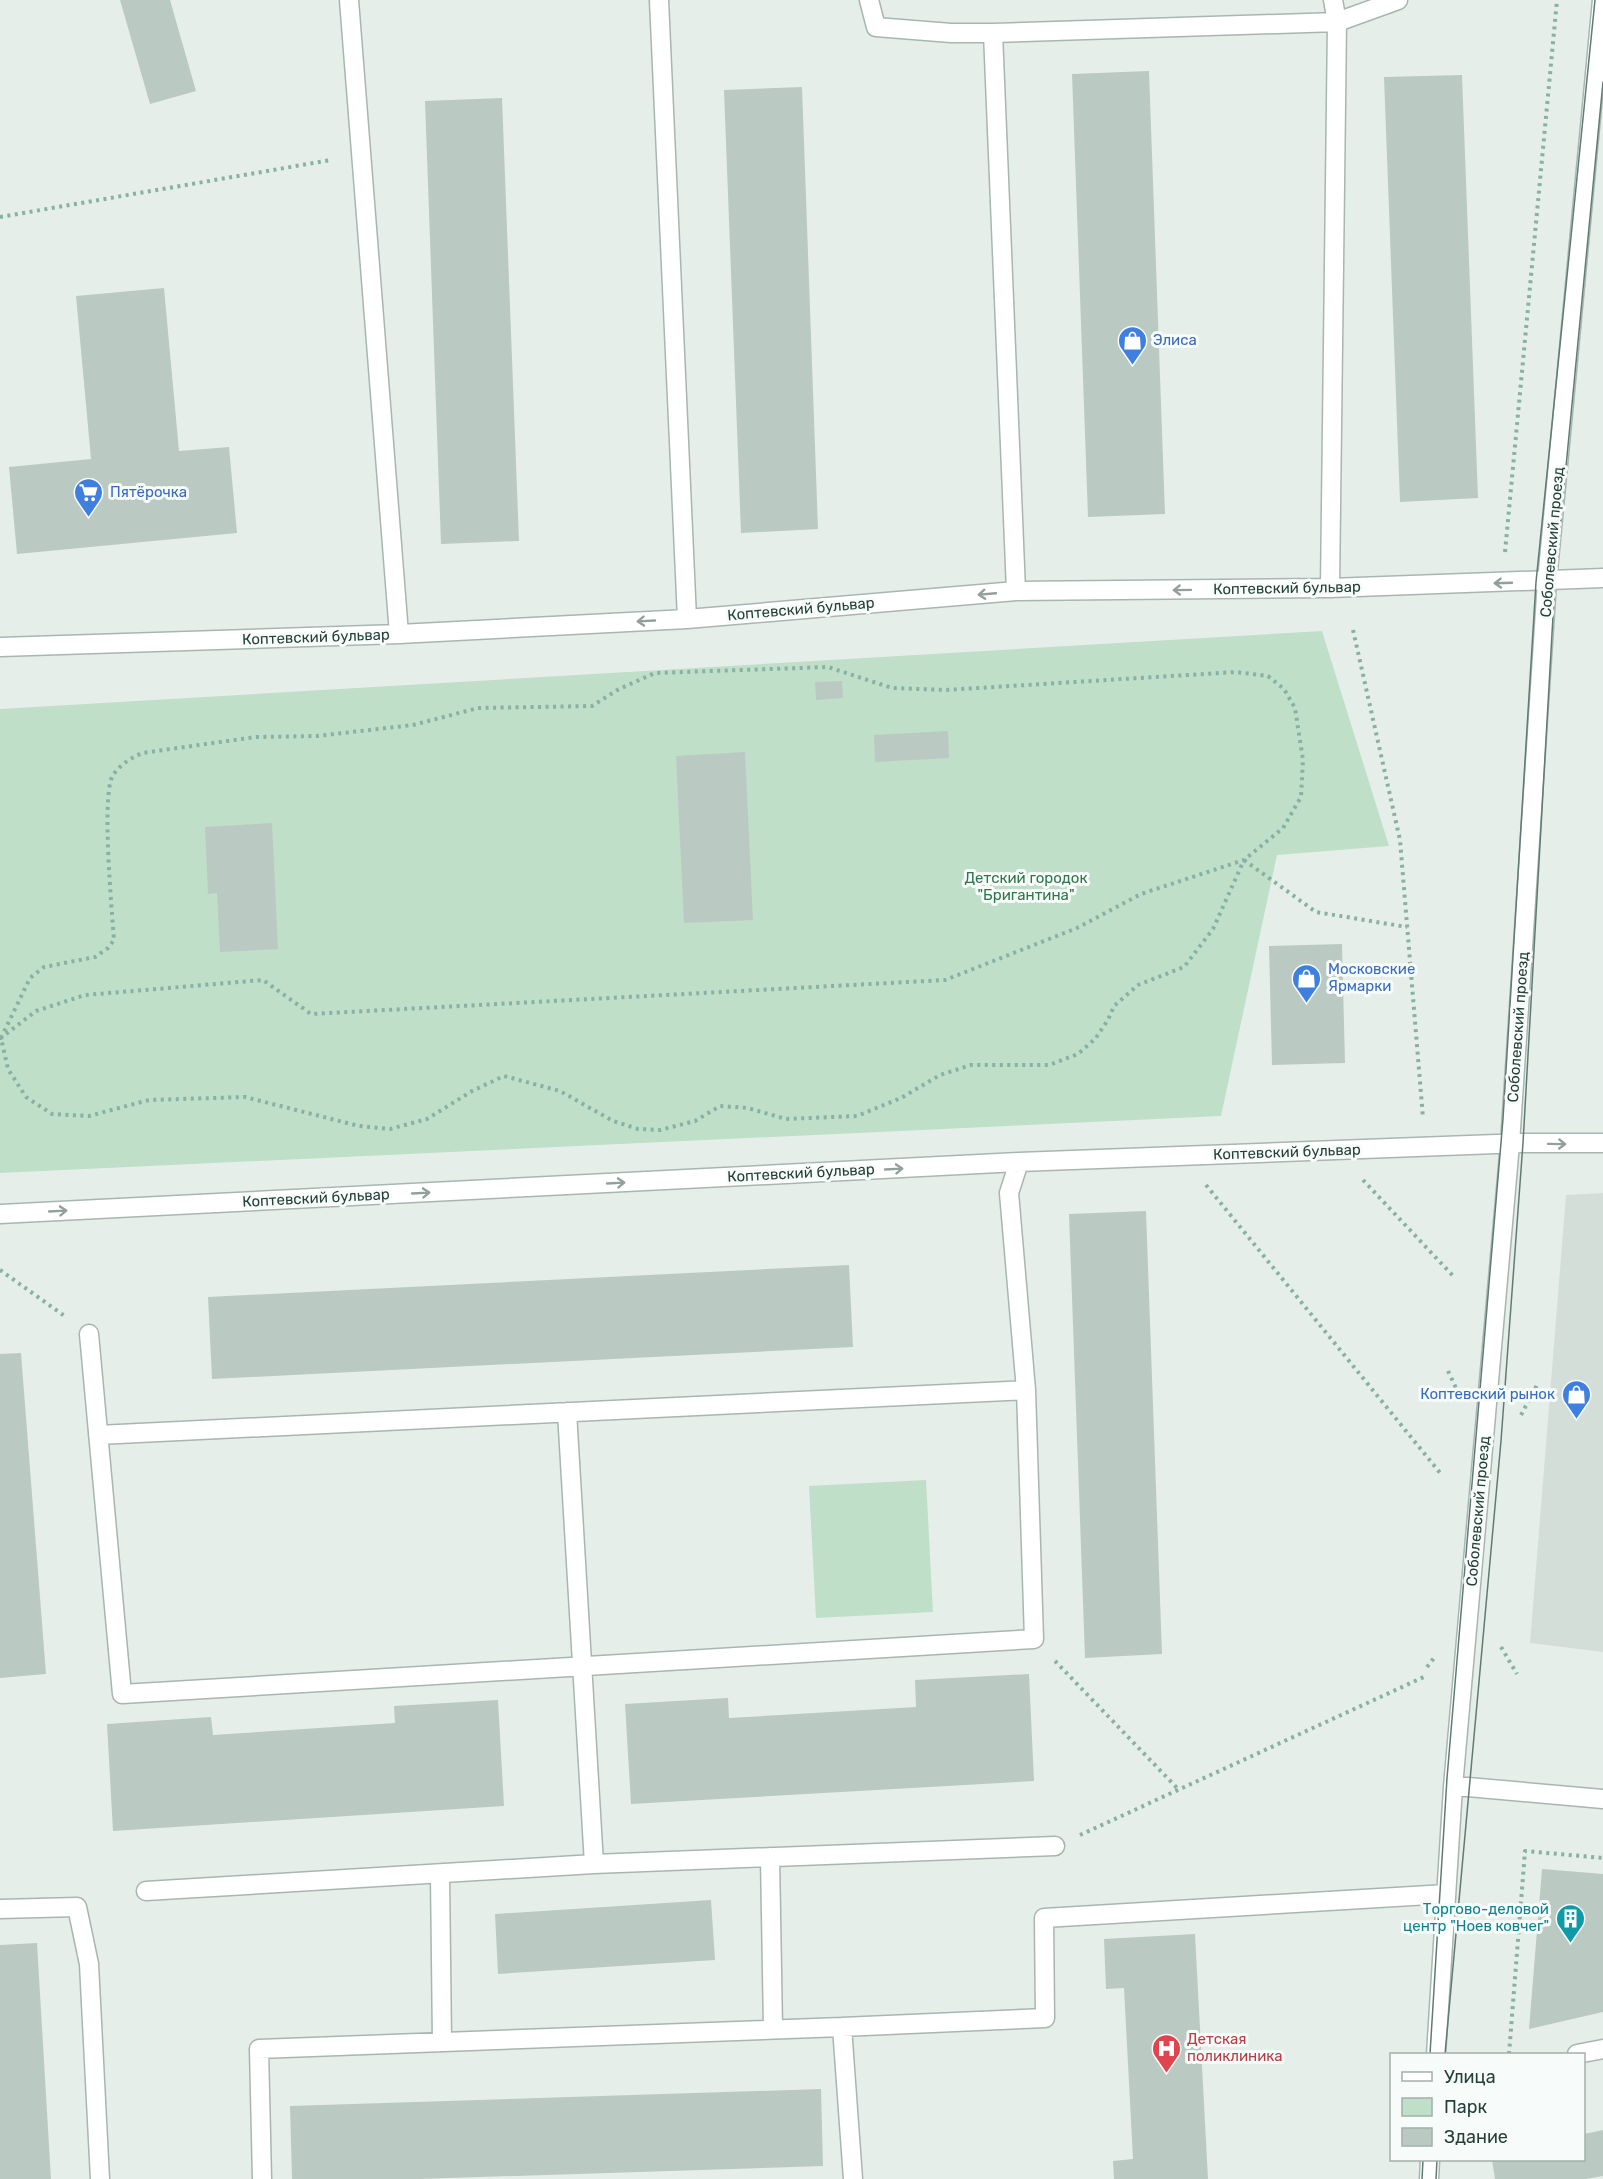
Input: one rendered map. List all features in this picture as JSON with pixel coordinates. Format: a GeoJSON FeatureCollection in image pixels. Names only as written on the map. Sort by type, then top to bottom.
{"type":"FeatureCollection","features":[{"type":"Feature","properties":{"kind":"street"},"geometry":{"type":"LineString","coordinates":[[349,0],[399,634]]}},
{"type":"Feature","properties":{"kind":"street"},"geometry":{"type":"LineString","coordinates":[[659,0],[687,619]]}},
{"type":"Feature","properties":{"kind":"street"},"geometry":{"type":"LineString","coordinates":[[869,0],[876,27],[951,33],[1337,22],[1398,0]]}},
{"type":"Feature","properties":{"kind":"street"},"geometry":{"type":"LineString","coordinates":[[1330,588],[1337,22],[1333,0]]}},
{"type":"Feature","properties":{"kind":"street","name":"Соболевский проезд"},"geometry":{"type":"LineString","coordinates":[[1436,2053],[1453,1787],[1510,1144],[1547,581],[1602,0]]}},
{"type":"Feature","properties":{"kind":"street"},"geometry":{"type":"LineString","coordinates":[[993,33],[1016,591]]}},
{"type":"Feature","properties":{"kind":"street","name":"Коптевский бульвар"},"geometry":{"type":"LineString","coordinates":[[0,647],[399,634],[687,619],[1016,591],[1330,588],[1603,579]]}},
{"type":"Feature","properties":{"kind":"street","name":"Коптевский бульвар"},"geometry":{"type":"LineString","coordinates":[[0,1214],[1019,1162],[1510,1144],[1603,1143]]}},
{"type":"Feature","properties":{"kind":"street"},"geometry":{"type":"LineString","coordinates":[[89,1334],[122,1694],[1034,1639],[1026,1390],[1009,1193],[1019,1162]]}},
{"type":"Feature","properties":{"kind":"street"},"geometry":{"type":"LineString","coordinates":[[98,1436],[1026,1390]]}},
{"type":"Feature","properties":{"kind":"street"},"geometry":{"type":"LineString","coordinates":[[567,1412],[594,1864]]}},
{"type":"Feature","properties":{"kind":"street"},"geometry":{"type":"LineString","coordinates":[[1453,1787],[1603,1799]]}},
{"type":"Feature","properties":{"kind":"street"},"geometry":{"type":"LineString","coordinates":[[146,1891],[594,1864],[1056,1846]]}},
{"type":"Feature","properties":{"kind":"street"},"geometry":{"type":"LineString","coordinates":[[770,1857],[773,2029]]}},
{"type":"Feature","properties":{"kind":"street"},"geometry":{"type":"LineString","coordinates":[[440,1874],[442,2042]]}},
{"type":"Feature","properties":{"kind":"street"},"geometry":{"type":"LineString","coordinates":[[262,2179],[259,2049],[1045,2018],[1044,1918],[1446,1894]]}},
{"type":"Feature","properties":{"kind":"street"},"geometry":{"type":"LineString","coordinates":[[0,1909],[77,1906],[89,1964],[99,2179]]}},
{"type":"Feature","properties":{"kind":"street"},"geometry":{"type":"LineString","coordinates":[[842,2027],[853,2179]]}},
{"type":"Feature","properties":{"kind":"street"},"geometry":{"type":"LineString","coordinates":[[1585,2053],[1603,2049]]}},
{"type":"Feature","properties":{"kind":"street"},"geometry":{"type":"LineString","coordinates":[[1429,2179],[1430,2161]]}},
{"type":"Feature","properties":{"kind":"path"},"geometry":{"type":"LineString","coordinates":[[1503,583],[1557,0]]}},
{"type":"Feature","properties":{"kind":"path"},"geometry":{"type":"LineString","coordinates":[[0,217],[361,155]]}},
{"type":"Feature","properties":{"kind":"path"},"geometry":{"type":"LineString","coordinates":[[1353,630],[1400,840],[1423,1119]]}},
{"type":"Feature","properties":{"kind":"path"},"geometry":{"type":"LineString","coordinates":[[1,1038],[36,1011],[85,995],[263,980],[311,1014],[945,980],[1077,928],[1141,894],[1244,860],[1283,828],[1301,797],[1303,760],[1295,708],[1284,689],[1268,676],[1236,672],[946,690],[892,688],[828,667],[655,673],[619,689],[592,706],[478,708],[413,725],[317,736],[256,737],[142,753],[127,760],[112,776],[107,801],[114,940],[108,948],[95,957],[45,967],[30,978],[1,1038],[8,1069],[26,1097],[52,1113],[89,1116],[149,1100],[245,1097],[359,1126],[390,1129],[427,1119],[472,1091],[504,1076],[560,1091],[613,1121],[639,1129],[660,1130],[695,1121],[720,1106],[748,1107],[786,1119],[856,1116],[901,1098],[940,1075],[971,1065],[1049,1065],[1078,1054],[1095,1039],[1108,1020],[1114,1005],[1138,985],[1184,967],[1214,930],[1244,860]]}},
{"type":"Feature","properties":{"kind":"path"},"geometry":{"type":"LineString","coordinates":[[1244,860],[1316,912],[1407,927]]}},
{"type":"Feature","properties":{"kind":"path"},"geometry":{"type":"LineString","coordinates":[[1358,1174],[1455,1278]]}},
{"type":"Feature","properties":{"kind":"path"},"geometry":{"type":"LineString","coordinates":[[1204,1183],[1441,1474]]}},
{"type":"Feature","properties":{"kind":"path"},"geometry":{"type":"LineString","coordinates":[[0,1269],[89,1334]]}},
{"type":"Feature","properties":{"kind":"path"},"geometry":{"type":"LineString","coordinates":[[1521,1415],[1537,1385]]}},
{"type":"Feature","properties":{"kind":"path"},"geometry":{"type":"LineString","coordinates":[[1034,1639],[1180,1790]]}},
{"type":"Feature","properties":{"kind":"path"},"geometry":{"type":"LineString","coordinates":[[1501,1647],[1517,1674]]}},
{"type":"Feature","properties":{"kind":"path"},"geometry":{"type":"LineString","coordinates":[[1056,1846],[1426,1676]]}},
{"type":"Feature","properties":{"kind":"path"},"geometry":{"type":"LineString","coordinates":[[1509,2053],[1525,1851],[1603,1858]]}},
{"type":"Feature","properties":{"kind":"shaded area","name":"Коптевский рынок"},"geometry":{"type":"Polygon","coordinates":[[[1603,1193],[1603,1652],[1530,1643],[1566,1195],[1603,1193]]]}},
{"type":"Feature","properties":{"kind":"green space","name":"Детский городок \"Бригантина\""},"geometry":{"type":"Polygon","coordinates":[[[1322,631],[1389,846],[1277,855],[1221,1116],[0,1173],[0,709],[1322,631]]]}},
{"type":"Feature","properties":{"kind":"green space"},"geometry":{"type":"Polygon","coordinates":[[[926,1480],[933,1612],[816,1618],[809,1486],[926,1480]]]}},
{"type":"Feature","properties":{"kind":"building"},"geometry":{"type":"Polygon","coordinates":[[[120,0],[170,0],[196,91],[150,104],[120,0]]]}},
{"type":"Feature","properties":{"kind":"building"},"geometry":{"type":"Polygon","coordinates":[[[1149,71],[1165,514],[1088,517],[1072,74],[1149,71]]]}},
{"type":"Feature","properties":{"kind":"building"},"geometry":{"type":"Polygon","coordinates":[[[1462,75],[1478,498],[1400,502],[1384,77],[1462,75]]]}},
{"type":"Feature","properties":{"kind":"building"},"geometry":{"type":"Polygon","coordinates":[[[802,87],[818,529],[741,533],[724,90],[802,87]]]}},
{"type":"Feature","properties":{"kind":"building"},"geometry":{"type":"Polygon","coordinates":[[[502,98],[519,541],[441,544],[425,101],[502,98]]]}},
{"type":"Feature","properties":{"kind":"building"},"geometry":{"type":"Polygon","coordinates":[[[164,288],[179,451],[229,447],[237,533],[17,554],[9,467],[91,459],[76,296],[164,288]]]}},
{"type":"Feature","properties":{"kind":"building"},"geometry":{"type":"Polygon","coordinates":[[[842,681],[843,698],[816,700],[815,682],[842,681]]]}},
{"type":"Feature","properties":{"kind":"building"},"geometry":{"type":"Polygon","coordinates":[[[948,731],[949,758],[875,762],[874,735],[948,731]]]}},
{"type":"Feature","properties":{"kind":"building"},"geometry":{"type":"Polygon","coordinates":[[[745,752],[753,920],[684,923],[676,756],[745,752]]]}},
{"type":"Feature","properties":{"kind":"building"},"geometry":{"type":"Polygon","coordinates":[[[272,823],[278,949],[220,952],[217,893],[208,894],[205,827],[272,823]]]}},
{"type":"Feature","properties":{"kind":"building","name":"Московские Ярмарки"},"geometry":{"type":"Polygon","coordinates":[[[1342,944],[1345,1063],[1272,1065],[1269,946],[1342,944]]]}},
{"type":"Feature","properties":{"kind":"building"},"geometry":{"type":"Polygon","coordinates":[[[1146,1211],[1162,1654],[1085,1658],[1069,1214],[1146,1211]]]}},
{"type":"Feature","properties":{"kind":"building"},"geometry":{"type":"Polygon","coordinates":[[[849,1265],[853,1347],[212,1379],[208,1297],[849,1265]]]}},
{"type":"Feature","properties":{"kind":"building"},"geometry":{"type":"Polygon","coordinates":[[[21,1353],[46,1674],[0,1678],[0,1354],[21,1353]]]}},
{"type":"Feature","properties":{"kind":"building"},"geometry":{"type":"Polygon","coordinates":[[[1029,1674],[1034,1781],[631,1804],[625,1704],[728,1698],[729,1718],[916,1707],[915,1680],[1029,1674]]]}},
{"type":"Feature","properties":{"kind":"building"},"geometry":{"type":"Polygon","coordinates":[[[498,1700],[504,1806],[113,1831],[107,1724],[211,1717],[213,1735],[395,1723],[394,1706],[498,1700]]]}},
{"type":"Feature","properties":{"kind":"building","name":"Торгово-деловой центр \"Ноев ковчег\""},"geometry":{"type":"Polygon","coordinates":[[[1542,1869],[1603,1874],[1603,2012],[1529,2029],[1542,1869]]]}},
{"type":"Feature","properties":{"kind":"building"},"geometry":{"type":"Polygon","coordinates":[[[711,1900],[715,1960],[498,1974],[495,1914],[711,1900]]]}},
{"type":"Feature","properties":{"kind":"building","name":"Детская поликлиника"},"geometry":{"type":"Polygon","coordinates":[[[1195,1934],[1208,2179],[1114,2179],[1113,2161],[1133,2159],[1124,1988],[1106,1989],[1104,1939],[1195,1934]]]}},
{"type":"Feature","properties":{"kind":"building"},"geometry":{"type":"Polygon","coordinates":[[[37,1943],[51,2179],[0,2179],[0,1945],[37,1943]]]}},
{"type":"Feature","properties":{"kind":"building"},"geometry":{"type":"Polygon","coordinates":[[[821,2089],[823,2166],[419,2179],[292,2179],[290,2106],[821,2089]]]}},
{"type":"Feature","properties":{"kind":"building"},"geometry":{"type":"Polygon","coordinates":[[[1603,2130],[1603,2176],[1586,2179],[1495,2179],[1492,2161],[1585,2161],[1585,2134],[1603,2130]]]}},
{"type":"Feature","properties":{"kind":"tram line"},"geometry":{"type":"LineString","coordinates":[[1430,2053],[1447,1778],[1503,1119],[1536,582],[1595,0]]}},
{"type":"Feature","properties":{"kind":"tram line"},"geometry":{"type":"LineString","coordinates":[[1445,2053],[1501,1441],[1523,1143],[1555,581],[1603,82]]}},
{"type":"Feature","properties":{"kind":"tram line"},"geometry":{"type":"LineString","coordinates":[[1422,2179],[1423,2161]]}},
{"type":"Feature","properties":{"kind":"tram line"},"geometry":{"type":"LineString","coordinates":[[1436,2179],[1437,2161]]}},
{"type":"Feature","properties":{"kind":"place","name":"Элиса"},"geometry":{"type":"Point","coordinates":[1132,366]}},
{"type":"Feature","properties":{"kind":"place","name":"Пятёрочка"},"geometry":{"type":"Point","coordinates":[89,518]}},
{"type":"Feature","properties":{"kind":"place","name":"Московские Ярмарки"},"geometry":{"type":"Point","coordinates":[1307,1004]}},
{"type":"Feature","properties":{"kind":"place","name":"Коптевский рынок"},"geometry":{"type":"Point","coordinates":[1576,1420]}},
{"type":"Feature","properties":{"kind":"place","name":"Торгово-деловой центр \"Ноев ковчег\""},"geometry":{"type":"Point","coordinates":[1570,1944]}},
{"type":"Feature","properties":{"kind":"place","name":"Детская поликлиника"},"geometry":{"type":"Point","coordinates":[1166,2074]}}]}
